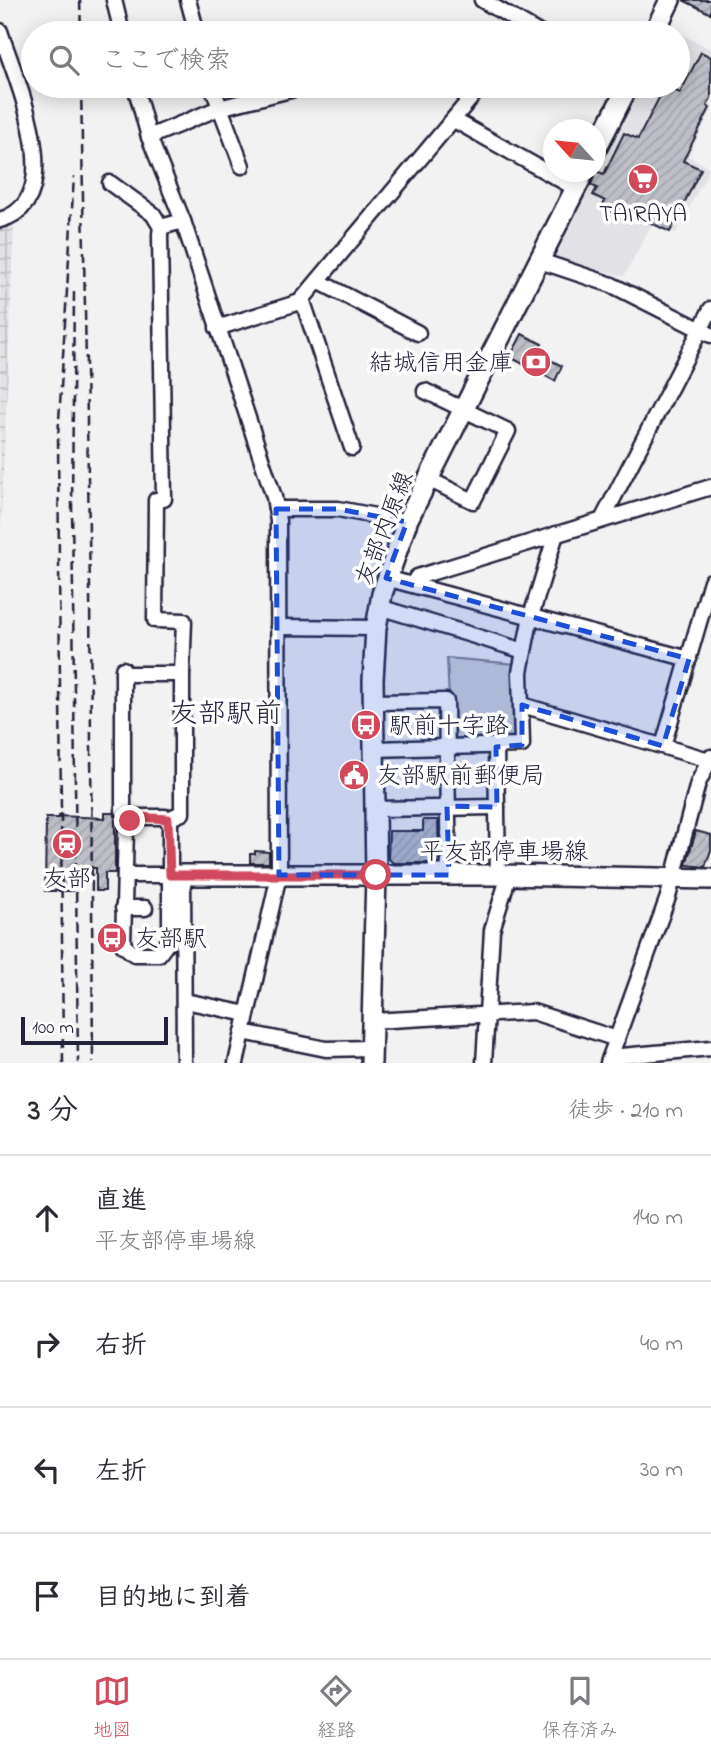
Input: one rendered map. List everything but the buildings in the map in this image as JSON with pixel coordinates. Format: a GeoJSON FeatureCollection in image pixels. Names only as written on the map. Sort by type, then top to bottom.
{"type":"FeatureCollection","features":[{"type":"Feature","properties":{"kind":"main road"},"geometry":{"type":"LineString","coordinates":[[660,21],[670,0]]}},
{"type":"Feature","properties":{"kind":"main road"},"geometry":{"type":"LineString","coordinates":[[606,127],[619,98]]}},
{"type":"Feature","properties":{"kind":"main road","name":"友部内原線"},"geometry":{"type":"LineString","coordinates":[[372,1056],[376,875],[373,702],[379,607],[386,578],[407,522],[537,260],[579,182]]}},
{"type":"Feature","properties":{"kind":"main road","name":"平友部停車場線"},"geometry":{"type":"LineString","coordinates":[[176,875],[504,875],[711,879]]}},
{"type":"Feature","properties":{"kind":"street"},"geometry":{"type":"LineString","coordinates":[[114,0],[119,21]]}},
{"type":"Feature","properties":{"kind":"street"},"geometry":{"type":"LineString","coordinates":[[188,0],[194,21]]}},
{"type":"Feature","properties":{"kind":"street"},"geometry":{"type":"LineString","coordinates":[[482,0],[515,21]]}},
{"type":"Feature","properties":{"kind":"street"},"geometry":{"type":"LineString","coordinates":[[0,32],[21,89]]}},
{"type":"Feature","properties":{"kind":"street"},"geometry":{"type":"LineString","coordinates":[[0,220],[21,210],[29,194],[37,156],[30,113],[24,98]]}},
{"type":"Feature","properties":{"kind":"street"},"geometry":{"type":"LineString","coordinates":[[138,98],[149,137],[183,221],[276,509],[278,874],[236,1063]]}},
{"type":"Feature","properties":{"kind":"street"},"geometry":{"type":"LineString","coordinates":[[216,98],[242,166]]}},
{"type":"Feature","properties":{"kind":"street"},"geometry":{"type":"LineString","coordinates":[[149,137],[219,108],[259,98]]}},
{"type":"Feature","properties":{"kind":"street"},"geometry":{"type":"LineString","coordinates":[[217,328],[302,299],[471,98]]}},
{"type":"Feature","properties":{"kind":"street"},"geometry":{"type":"LineString","coordinates":[[454,120],[543,162]]}},
{"type":"Feature","properties":{"kind":"street"},"geometry":{"type":"LineString","coordinates":[[110,183],[153,214],[161,227],[164,499],[156,500],[155,620],[184,621],[182,813],[168,819],[136,817],[126,828],[127,875],[123,883],[125,949],[134,954],[162,952],[170,939],[176,875]]}},
{"type":"Feature","properties":{"kind":"street"},"geometry":{"type":"LineString","coordinates":[[161,227],[183,221]]}},
{"type":"Feature","properties":{"kind":"street"},"geometry":{"type":"LineString","coordinates":[[537,260],[612,285],[706,333]]}},
{"type":"Feature","properties":{"kind":"street"},"geometry":{"type":"LineString","coordinates":[[318,281],[418,333]]}},
{"type":"Feature","properties":{"kind":"street"},"geometry":{"type":"LineString","coordinates":[[302,299],[352,448]]}},
{"type":"Feature","properties":{"kind":"street"},"geometry":{"type":"LineString","coordinates":[[602,520],[706,333],[711,309]]}},
{"type":"Feature","properties":{"kind":"street"},"geometry":{"type":"LineString","coordinates":[[425,391],[508,431],[472,501],[428,479]]}},
{"type":"Feature","properties":{"kind":"street"},"geometry":{"type":"LineString","coordinates":[[413,584],[416,577],[711,487]]}},
{"type":"Feature","properties":{"kind":"street"},"geometry":{"type":"LineString","coordinates":[[276,509],[338,509],[407,522]]}},
{"type":"Feature","properties":{"kind":"street"},"geometry":{"type":"LineString","coordinates":[[375,749],[523,745],[520,672],[531,617],[556,534]]}},
{"type":"Feature","properties":{"kind":"street"},"geometry":{"type":"LineString","coordinates":[[386,578],[689,659]]}},
{"type":"Feature","properties":{"kind":"street"},"geometry":{"type":"LineString","coordinates":[[663,746],[711,582]]}},
{"type":"Feature","properties":{"kind":"street"},"geometry":{"type":"LineString","coordinates":[[379,607],[524,651]]}},
{"type":"Feature","properties":{"kind":"street"},"geometry":{"type":"LineString","coordinates":[[278,628],[376,628]]}},
{"type":"Feature","properties":{"kind":"street"},"geometry":{"type":"LineString","coordinates":[[130,821],[123,810],[123,672],[182,674]]}},
{"type":"Feature","properties":{"kind":"street"},"geometry":{"type":"LineString","coordinates":[[373,702],[446,701],[449,875]]}},
{"type":"Feature","properties":{"kind":"street"},"geometry":{"type":"LineString","coordinates":[[522,705],[710,759],[698,783],[672,877],[609,1060],[711,1048]]}},
{"type":"Feature","properties":{"kind":"street"},"geometry":{"type":"LineString","coordinates":[[484,1063],[492,930],[504,875],[496,807],[496,747]]}},
{"type":"Feature","properties":{"kind":"street"},"geometry":{"type":"LineString","coordinates":[[376,809],[496,807]]}},
{"type":"Feature","properties":{"kind":"street"},"geometry":{"type":"LineString","coordinates":[[168,819],[176,875],[185,1001],[184,1063]]}},
{"type":"Feature","properties":{"kind":"street"},"geometry":{"type":"LineString","coordinates":[[127,875],[176,875]]}},
{"type":"Feature","properties":{"kind":"street"},"geometry":{"type":"LineString","coordinates":[[123,908],[145,908]]}},
{"type":"Feature","properties":{"kind":"street"},"geometry":{"type":"LineString","coordinates":[[185,1001],[247,1014]]}},
{"type":"Feature","properties":{"kind":"street"},"geometry":{"type":"LineString","coordinates":[[373,1021],[533,1012],[617,1039]]}},
{"type":"Feature","properties":{"kind":"street"},"geometry":{"type":"LineString","coordinates":[[243,1032],[372,1056]]}},
{"type":"Feature","properties":{"kind":"highlighted area"},"geometry":{"type":"Polygon","coordinates":[[[276,509],[338,509],[407,522],[386,578],[689,659],[663,746],[522,705],[522,745],[496,747],[497,807],[447,806],[449,875],[279,875],[276,509]]]}},
{"type":"Feature","properties":{"kind":"shaded area"},"geometry":{"type":"Polygon","coordinates":[[[690,38],[711,49],[711,111],[688,156],[710,168],[676,233],[653,222],[624,276],[549,258],[589,182],[606,182],[606,150],[634,98],[690,98],[690,38]]]}},
{"type":"Feature","properties":{"kind":"shaded area"},"geometry":{"type":"Polygon","coordinates":[[[14,226],[0,548],[0,227],[14,226]]]}},
{"type":"Feature","properties":{"kind":"shaded area"},"geometry":{"type":"Polygon","coordinates":[[[447,658],[516,664],[517,740],[451,743],[447,658]]]}},
{"type":"Feature","properties":{"kind":"railway"},"geometry":{"type":"LineString","coordinates":[[80,0],[81,21]]}},
{"type":"Feature","properties":{"kind":"railway"},"geometry":{"type":"LineString","coordinates":[[81,98],[90,588],[93,1063]]}},
{"type":"Feature","properties":{"kind":"railway"},"geometry":{"type":"LineString","coordinates":[[63,1063],[58,437],[74,176]]}},
{"type":"Feature","properties":{"kind":"railway"},"geometry":{"type":"LineString","coordinates":[[74,292],[72,504],[78,1063]]}},
{"type":"Feature","properties":{"kind":"place","name":"TAIRAYA"},"geometry":{"type":"Point","coordinates":[643,179]}},
{"type":"Feature","properties":{"kind":"place","name":"結城信用金庫"},"geometry":{"type":"Point","coordinates":[536,362]}},
{"type":"Feature","properties":{"kind":"place","name":"駅前十字路"},"geometry":{"type":"Point","coordinates":[366,725]}},
{"type":"Feature","properties":{"kind":"place","name":"友部駅前郵便局"},"geometry":{"type":"Point","coordinates":[354,775]}},
{"type":"Feature","properties":{"kind":"place","name":"友部"},"geometry":{"type":"Point","coordinates":[67,844]}},
{"type":"Feature","properties":{"kind":"place","name":"友部駅"},"geometry":{"type":"Point","coordinates":[112,938]}},
{"type":"Feature","properties":{"kind":"district","name":"友部駅前"},"geometry":{"type":"Point","coordinates":[226,712]}},
{"type":"Feature","properties":{"kind":"route"},"geometry":{"type":"LineString","coordinates":[[130,821],[136,817],[168,819],[170,875],[376,875]]}}]}
